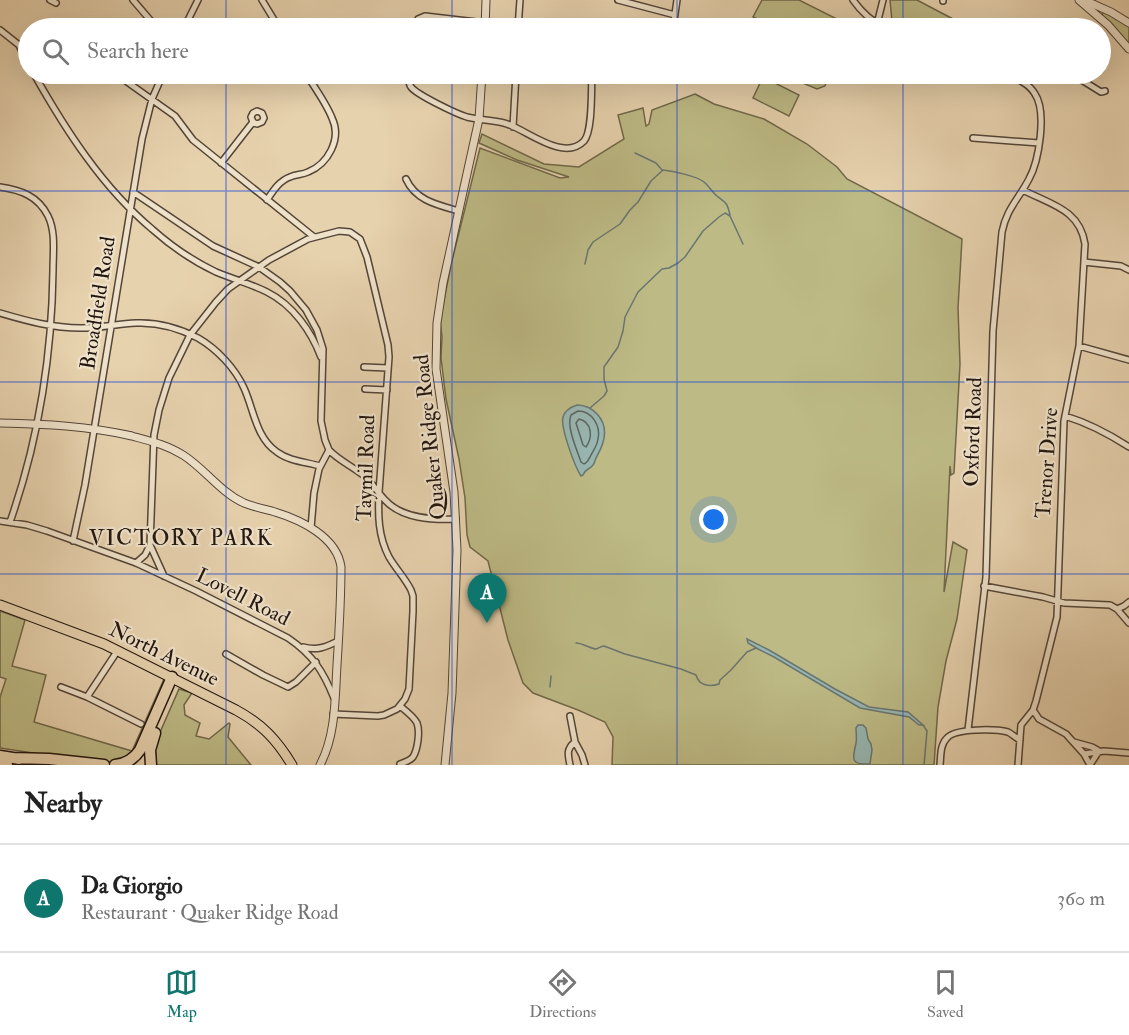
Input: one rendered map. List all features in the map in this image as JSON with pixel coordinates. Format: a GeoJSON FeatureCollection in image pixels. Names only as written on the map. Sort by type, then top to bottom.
{"type":"FeatureCollection","features":[{"type":"Feature","properties":{"kind":"highway"},"geometry":{"type":"LineString","coordinates":[[115,765],[131,759],[140,750],[175,678]]}},
{"type":"Feature","properties":{"kind":"highway"},"geometry":{"type":"LineString","coordinates":[[151,765],[149,755],[152,741],[175,678]]}},
{"type":"Feature","properties":{"kind":"highway"},"geometry":{"type":"LineString","coordinates":[[0,756],[9,762],[52,765]]}},
{"type":"Feature","properties":{"kind":"highway"},"geometry":{"type":"LineString","coordinates":[[0,764],[49,759],[104,765]]}},
{"type":"Feature","properties":{"kind":"main road","name":"North Avenue"},"geometry":{"type":"LineString","coordinates":[[0,605],[118,650],[252,719],[277,742],[292,765]]}},
{"type":"Feature","properties":{"kind":"street"},"geometry":{"type":"LineString","coordinates":[[133,0],[148,18]]}},
{"type":"Feature","properties":{"kind":"street"},"geometry":{"type":"LineString","coordinates":[[189,18],[198,0]]}},
{"type":"Feature","properties":{"kind":"street"},"geometry":{"type":"LineString","coordinates":[[261,0],[273,18]]}},
{"type":"Feature","properties":{"kind":"street"},"geometry":{"type":"LineString","coordinates":[[485,18],[486,0]]}},
{"type":"Feature","properties":{"kind":"street"},"geometry":{"type":"LineString","coordinates":[[519,18],[520,0]]}},
{"type":"Feature","properties":{"kind":"street"},"geometry":{"type":"LineString","coordinates":[[618,0],[675,15]]}},
{"type":"Feature","properties":{"kind":"street"},"geometry":{"type":"LineString","coordinates":[[675,18],[677,0]]}},
{"type":"Feature","properties":{"kind":"street"},"geometry":{"type":"LineString","coordinates":[[853,0],[869,18]]}},
{"type":"Feature","properties":{"kind":"street"},"geometry":{"type":"LineString","coordinates":[[878,18],[883,0]]}},
{"type":"Feature","properties":{"kind":"street"},"geometry":{"type":"LineString","coordinates":[[1078,0],[1099,16],[1100,12],[1105,9]]}},
{"type":"Feature","properties":{"kind":"street"},"geometry":{"type":"LineString","coordinates":[[1084,0],[1129,23]]}},
{"type":"Feature","properties":{"kind":"street"},"geometry":{"type":"LineString","coordinates":[[420,18],[425,16],[437,18]]}},
{"type":"Feature","properties":{"kind":"street"},"geometry":{"type":"LineString","coordinates":[[1111,27],[1129,49]]}},
{"type":"Feature","properties":{"kind":"street"},"geometry":{"type":"LineString","coordinates":[[0,30],[18,44]]}},
{"type":"Feature","properties":{"kind":"street"},"geometry":{"type":"LineString","coordinates":[[40,84],[71,136],[130,209],[184,254],[280,300],[290,308],[310,333],[323,361]]}},
{"type":"Feature","properties":{"kind":"street"},"geometry":{"type":"LineString","coordinates":[[130,84],[175,116],[194,140],[314,237],[286,250],[228,289],[190,335],[166,387],[156,427],[150,545],[145,555],[136,563]]}},
{"type":"Feature","properties":{"kind":"street","name":"Broadfield Road"},"geometry":{"type":"LineString","coordinates":[[73,541],[95,429],[142,139],[152,99],[159,84]]}},
{"type":"Feature","properties":{"kind":"street"},"geometry":{"type":"LineString","coordinates":[[267,200],[280,182],[307,173],[323,162],[334,143],[333,119],[312,84]]}},
{"type":"Feature","properties":{"kind":"street"},"geometry":{"type":"LineString","coordinates":[[410,84],[417,91],[450,110],[465,116],[504,123],[544,143],[560,148],[571,147],[585,140],[590,124],[592,84]]}},
{"type":"Feature","properties":{"kind":"street","name":"Quaker Ridge Road"},"geometry":{"type":"LineString","coordinates":[[445,765],[452,693],[456,605],[456,519],[438,384],[436,354],[438,308],[479,119],[481,84]]}},
{"type":"Feature","properties":{"kind":"street"},"geometry":{"type":"LineString","coordinates":[[513,127],[515,84]]}},
{"type":"Feature","properties":{"kind":"street","name":"Oxford Road"},"geometry":{"type":"LineString","coordinates":[[968,730],[986,577],[993,331],[1002,232],[1004,220],[1023,190],[1036,163],[1039,143],[1041,115],[1039,102],[1035,93],[1025,84]]}},
{"type":"Feature","properties":{"kind":"street"},"geometry":{"type":"LineString","coordinates":[[1088,84],[1101,92],[1105,91]]}},
{"type":"Feature","properties":{"kind":"street"},"geometry":{"type":"LineString","coordinates":[[221,163],[253,122]]}},
{"type":"Feature","properties":{"kind":"street"},"geometry":{"type":"LineString","coordinates":[[973,138],[1039,143]]}},
{"type":"Feature","properties":{"kind":"street"},"geometry":{"type":"LineString","coordinates":[[406,179],[420,197],[459,211]]}},
{"type":"Feature","properties":{"kind":"street"},"geometry":{"type":"LineString","coordinates":[[0,187],[18,190],[31,196],[43,208],[51,224],[53,239],[51,326],[45,373],[25,473],[10,522]]}},
{"type":"Feature","properties":{"kind":"street","name":"Trenor Drive"},"geometry":{"type":"LineString","coordinates":[[1021,725],[1033,710],[1057,617],[1065,416],[1079,345],[1084,262],[1084,237],[1076,221],[1063,209],[1023,190]]}},
{"type":"Feature","properties":{"kind":"street"},"geometry":{"type":"LineString","coordinates":[[133,192],[213,246],[259,267],[291,291],[306,310],[317,330],[323,350],[321,421],[329,450],[362,474],[387,502],[411,515],[456,519]]}},
{"type":"Feature","properties":{"kind":"street","name":"Taymil Road"},"geometry":{"type":"LineString","coordinates":[[314,237],[339,231],[350,232],[360,239],[367,256],[386,336],[389,357],[378,522],[391,560],[408,584],[413,596],[414,611],[409,689],[400,706]]}},
{"type":"Feature","properties":{"kind":"street"},"geometry":{"type":"LineString","coordinates":[[1084,262],[1121,266],[1129,270]]}},
{"type":"Feature","properties":{"kind":"street"},"geometry":{"type":"LineString","coordinates":[[0,313],[51,326],[81,328],[138,323],[155,324],[197,338],[216,352],[236,374],[244,386],[261,433],[268,444],[283,456],[320,466]]}},
{"type":"Feature","properties":{"kind":"street"},"geometry":{"type":"LineString","coordinates":[[1079,345],[1129,360]]}},
{"type":"Feature","properties":{"kind":"street"},"geometry":{"type":"LineString","coordinates":[[364,367],[388,368]]}},
{"type":"Feature","properties":{"kind":"street"},"geometry":{"type":"LineString","coordinates":[[365,389],[387,390]]}},
{"type":"Feature","properties":{"kind":"street"},"geometry":{"type":"LineString","coordinates":[[1065,416],[1116,438],[1129,447]]}},
{"type":"Feature","properties":{"kind":"street"},"geometry":{"type":"LineString","coordinates":[[0,423],[95,429],[154,442],[183,455],[203,470],[225,492],[237,499],[253,507],[290,517],[311,528],[331,544],[340,560],[341,581],[335,699],[328,746],[320,765]]}},
{"type":"Feature","properties":{"kind":"street"},"geometry":{"type":"LineString","coordinates":[[311,528],[314,493],[320,466],[329,450]]}},
{"type":"Feature","properties":{"kind":"street","name":"Lovell Road"},"geometry":{"type":"LineString","coordinates":[[0,521],[37,528],[136,563],[269,629],[301,647],[316,662],[335,699]]}},
{"type":"Feature","properties":{"kind":"street"},"geometry":{"type":"LineString","coordinates":[[150,545],[164,576]]}},
{"type":"Feature","properties":{"kind":"street"},"geometry":{"type":"LineString","coordinates":[[984,586],[1064,603],[1110,605],[1117,609],[1129,623]]}},
{"type":"Feature","properties":{"kind":"street"},"geometry":{"type":"LineString","coordinates":[[1117,609],[1129,602]]}},
{"type":"Feature","properties":{"kind":"street","name":"Lovell Road"},"geometry":{"type":"LineString","coordinates":[[301,647],[316,650],[338,641]]}},
{"type":"Feature","properties":{"kind":"street"},"geometry":{"type":"LineString","coordinates":[[87,697],[118,650]]}},
{"type":"Feature","properties":{"kind":"street"},"geometry":{"type":"LineString","coordinates":[[226,654],[288,687],[316,662]]}},
{"type":"Feature","properties":{"kind":"street"},"geometry":{"type":"LineString","coordinates":[[61,687],[87,697],[141,724]]}},
{"type":"Feature","properties":{"kind":"street"},"geometry":{"type":"LineString","coordinates":[[333,714],[381,716],[400,706],[417,722],[418,731],[412,758],[400,764]]}},
{"type":"Feature","properties":{"kind":"street"},"geometry":{"type":"LineString","coordinates":[[1033,710],[1039,719]]}},
{"type":"Feature","properties":{"kind":"street"},"geometry":{"type":"LineString","coordinates":[[570,716],[575,742],[585,765]]}},
{"type":"Feature","properties":{"kind":"street"},"geometry":{"type":"LineString","coordinates":[[1027,719],[1039,719],[1061,730],[1074,742],[1090,765],[1099,751]]}},
{"type":"Feature","properties":{"kind":"street"},"geometry":{"type":"LineString","coordinates":[[1008,732],[1021,725]]}},
{"type":"Feature","properties":{"kind":"street"},"geometry":{"type":"LineString","coordinates":[[1018,765],[1021,725]]}},
{"type":"Feature","properties":{"kind":"street"},"geometry":{"type":"LineString","coordinates":[[940,765],[942,746],[950,734],[957,731],[1008,732],[1020,740]]}},
{"type":"Feature","properties":{"kind":"street"},"geometry":{"type":"LineString","coordinates":[[570,765],[568,751],[575,742]]}},
{"type":"Feature","properties":{"kind":"street"},"geometry":{"type":"LineString","coordinates":[[1074,742],[1099,751]]}},
{"type":"Feature","properties":{"kind":"street"},"geometry":{"type":"LineString","coordinates":[[1083,754],[1099,751],[1129,753]]}},
{"type":"Feature","properties":{"kind":"shaded area"},"geometry":{"type":"Polygon","coordinates":[[[762,0],[799,0],[835,18],[755,18],[753,17],[762,0]]]}},
{"type":"Feature","properties":{"kind":"shaded area"},"geometry":{"type":"Polygon","coordinates":[[[890,0],[917,0],[951,18],[892,18],[890,0]]]}},
{"type":"Feature","properties":{"kind":"shaded area"},"geometry":{"type":"Polygon","coordinates":[[[1104,11],[1129,25],[1129,45],[1111,25],[1111,18],[1105,18],[1102,15],[1104,11]]]}},
{"type":"Feature","properties":{"kind":"shaded area"},"geometry":{"type":"Polygon","coordinates":[[[760,84],[777,84],[799,95],[789,116],[753,98],[760,84]]]}},
{"type":"Feature","properties":{"kind":"shaded area"},"geometry":{"type":"Polygon","coordinates":[[[805,84],[826,84],[817,89],[805,84]]]}},
{"type":"Feature","properties":{"kind":"shaded area"},"geometry":{"type":"Polygon","coordinates":[[[695,94],[714,104],[764,119],[807,144],[837,167],[847,179],[962,239],[958,308],[960,364],[954,473],[951,475],[950,466],[944,592],[953,542],[967,550],[957,619],[946,661],[938,707],[934,765],[612,765],[613,737],[605,722],[533,693],[523,683],[508,640],[488,561],[470,547],[459,459],[446,399],[441,358],[440,320],[480,148],[560,178],[569,177],[517,160],[479,143],[482,134],[544,164],[579,167],[624,139],[618,115],[643,108],[646,126],[649,124],[652,110],[695,94]]]}},
{"type":"Feature","properties":{"kind":"shaded area"},"geometry":{"type":"Polygon","coordinates":[[[0,611],[25,620],[12,666],[46,675],[34,722],[132,751],[164,679],[135,752],[121,761],[107,762],[0,748],[0,697],[6,679],[0,677],[0,611]]]}},
{"type":"Feature","properties":{"kind":"shaded area"},"geometry":{"type":"Polygon","coordinates":[[[179,689],[192,693],[184,705],[185,715],[200,723],[196,736],[209,739],[229,723],[228,737],[251,765],[154,765],[154,746],[179,689]]]}},
{"type":"Feature","properties":{"kind":"water"},"geometry":{"type":"Polygon","coordinates":[[[577,405],[586,406],[596,413],[604,431],[602,446],[592,467],[581,476],[569,447],[563,422],[565,412],[577,405]]]}},
{"type":"Feature","properties":{"kind":"water"},"geometry":{"type":"Polygon","coordinates":[[[747,639],[869,707],[908,712],[923,725],[919,725],[909,717],[860,708],[748,643],[747,639]]]}},
{"type":"Feature","properties":{"kind":"water"},"geometry":{"type":"Polygon","coordinates":[[[858,725],[866,728],[871,744],[870,764],[854,760],[858,725]]]}},
{"type":"Feature","properties":{"kind":"waterway"},"geometry":{"type":"LineString","coordinates":[[635,153],[656,163],[662,170]]}},
{"type":"Feature","properties":{"kind":"waterway"},"geometry":{"type":"LineString","coordinates":[[585,264],[588,250],[593,242],[620,224],[651,181],[663,170],[690,176],[704,182],[726,203],[730,215]]}},
{"type":"Feature","properties":{"kind":"waterway"},"geometry":{"type":"LineString","coordinates":[[590,408],[607,391],[604,367],[618,347],[625,317],[638,292],[662,269],[669,268],[685,257],[703,231],[725,213],[730,216],[743,244]]}},
{"type":"Feature","properties":{"kind":"waterway"},"geometry":{"type":"LineString","coordinates":[[576,643],[596,649],[604,646],[681,669],[696,675],[702,683],[709,685],[719,684],[720,680],[747,652],[756,648]]}},
{"type":"Feature","properties":{"kind":"waterway"},"geometry":{"type":"LineString","coordinates":[[550,687],[551,676]]}},
{"type":"Feature","properties":{"kind":"waterway"},"geometry":{"type":"LineString","coordinates":[[923,725],[927,731],[924,765]]}},
{"type":"Feature","properties":{"kind":"place","name":"Da Giorgio"},"geometry":{"type":"Point","coordinates":[487,623]}},
{"type":"Feature","properties":{"kind":"district","name":"VICTORY PARK"},"geometry":{"type":"Point","coordinates":[181,538]}}]}
